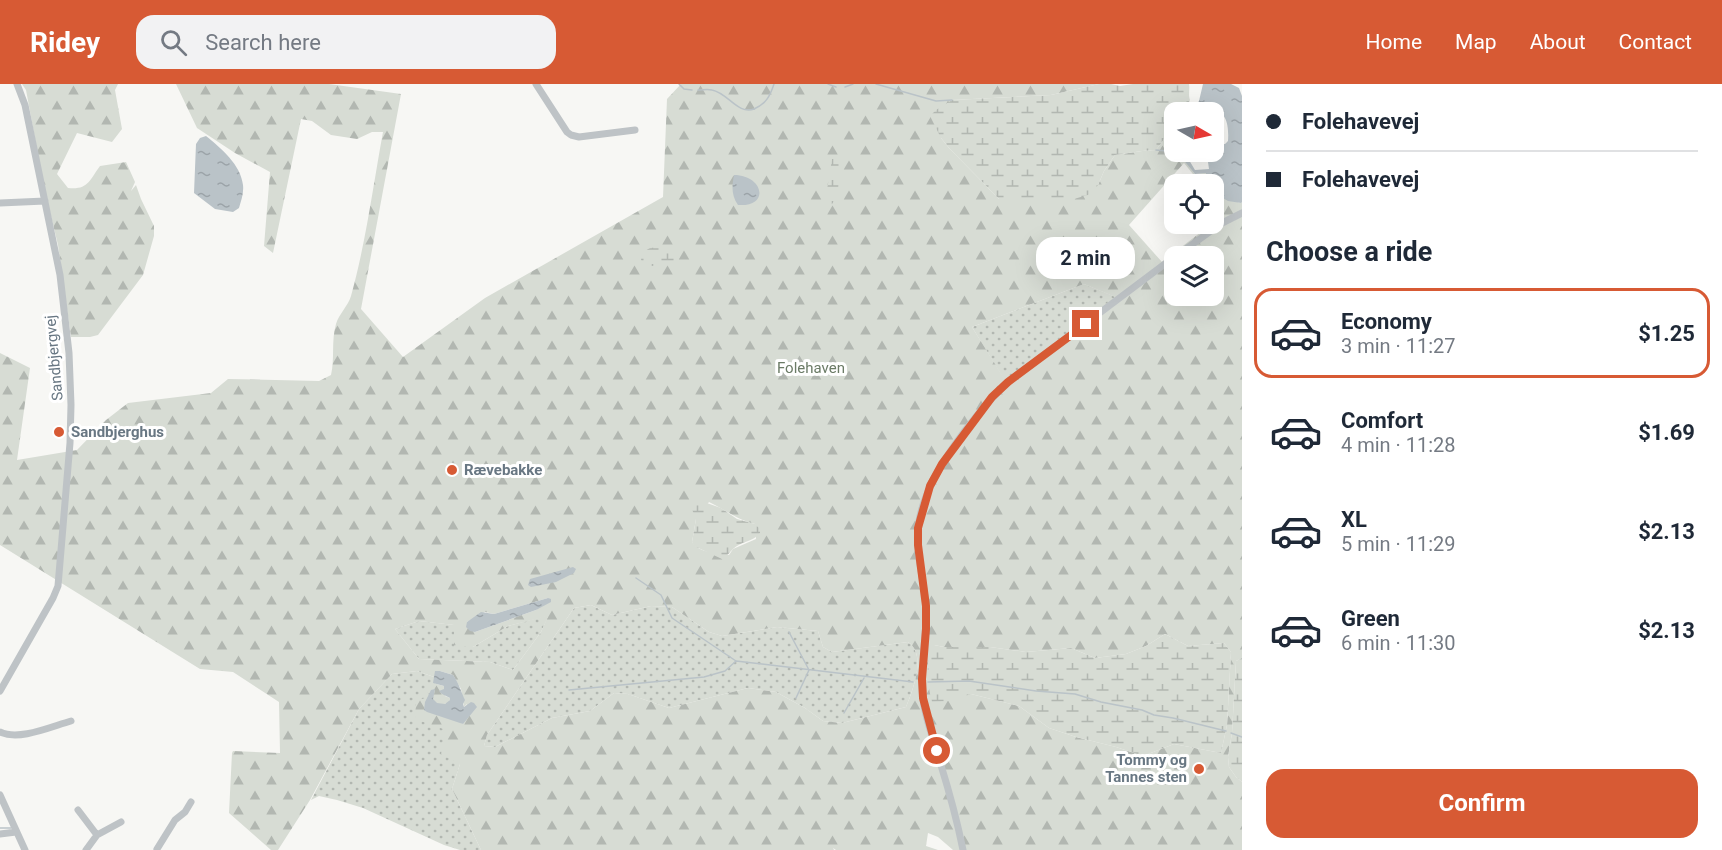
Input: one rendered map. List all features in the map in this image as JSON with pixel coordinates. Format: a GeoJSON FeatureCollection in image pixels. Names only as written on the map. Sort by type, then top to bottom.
{"type":"FeatureCollection","features":[{"type":"Feature","properties":{"kind":"street","name":"Sandbjergvej"},"geometry":{"type":"LineString","coordinates":[[0,691],[58,586],[70,443],[68,341],[60,275],[25,105],[17,84]]}},
{"type":"Feature","properties":{"kind":"street"},"geometry":{"type":"LineString","coordinates":[[536,84],[571,135],[579,137],[636,129]]}},
{"type":"Feature","properties":{"kind":"street"},"geometry":{"type":"LineString","coordinates":[[0,203],[45,201]]}},
{"type":"Feature","properties":{"kind":"street"},"geometry":{"type":"LineString","coordinates":[[1190,246],[1222,223],[1242,213]]}},
{"type":"Feature","properties":{"kind":"street"},"geometry":{"type":"LineString","coordinates":[[963,850],[923,698],[926,606],[918,528],[930,486],[942,464],[992,397],[1008,382],[1164,265]]}},
{"type":"Feature","properties":{"kind":"street"},"geometry":{"type":"LineString","coordinates":[[0,732],[18,736],[70,721]]}},
{"type":"Feature","properties":{"kind":"street"},"geometry":{"type":"LineString","coordinates":[[0,795],[25,850]]}},
{"type":"Feature","properties":{"kind":"street"},"geometry":{"type":"LineString","coordinates":[[158,850],[175,820],[185,812],[191,802]]}},
{"type":"Feature","properties":{"kind":"street"},"geometry":{"type":"LineString","coordinates":[[78,810],[96,835]]}},
{"type":"Feature","properties":{"kind":"street"},"geometry":{"type":"LineString","coordinates":[[86,850],[96,835],[121,822]]}},
{"type":"Feature","properties":{"kind":"street"},"geometry":{"type":"LineString","coordinates":[[0,834],[16,832]]}},
{"type":"Feature","properties":{"kind":"green space"},"geometry":{"type":"Polygon","coordinates":[[[22,84],[118,84],[115,90],[122,129],[112,142],[77,133],[57,174],[68,188],[80,188],[87,183],[100,166],[126,162],[135,182],[131,191],[136,185],[154,226],[154,236],[143,275],[98,335],[71,337],[58,245],[44,187],[26,90],[22,84]]]}},
{"type":"Feature","properties":{"kind":"green space","name":"Folehaven"},"geometry":{"type":"Polygon","coordinates":[[[176,84],[329,84],[401,94],[361,309],[403,357],[485,298],[663,197],[667,99],[681,84],[1099,84],[1051,95],[952,100],[941,138],[999,199],[1098,185],[1115,155],[1156,150],[1164,139],[1164,162],[1186,162],[1195,174],[1184,163],[1174,174],[1164,174],[1164,186],[1129,225],[1162,262],[1164,260],[1164,306],[1224,306],[1224,246],[1183,246],[1198,234],[1224,234],[1224,197],[1242,202],[1242,658],[1236,661],[1232,733],[1228,757],[1229,767],[1242,782],[1242,850],[953,850],[938,837],[928,833],[926,846],[938,850],[836,850],[833,848],[834,850],[481,850],[452,789],[460,764],[441,754],[446,730],[415,719],[416,701],[425,698],[434,677],[417,671],[392,674],[359,709],[310,800],[278,850],[271,850],[229,813],[232,753],[233,751],[280,753],[279,702],[233,672],[200,669],[0,545],[0,353],[30,368],[17,460],[77,450],[106,420],[128,403],[211,393],[228,379],[319,381],[331,375],[337,320],[350,300],[356,276],[383,132],[372,132],[357,139],[331,135],[312,121],[301,119],[273,253],[264,246],[270,172],[197,128],[176,84]],[[1084,284],[972,327],[1005,380],[1115,297],[1084,284]],[[709,502],[696,519],[692,542],[704,550],[729,555],[733,549],[756,539],[755,524],[709,502]],[[548,598],[494,614],[485,612],[467,622],[475,632],[536,610],[548,598]],[[591,605],[574,608],[487,735],[484,746],[495,747],[552,718],[590,711],[614,693],[628,694],[669,708],[748,688],[776,692],[823,721],[842,723],[906,707],[917,673],[917,655],[908,642],[832,652],[823,647],[818,631],[777,627],[722,636],[709,632],[672,607],[651,606],[612,615],[591,605]],[[548,616],[508,626],[473,647],[454,645],[454,625],[419,621],[395,629],[419,659],[490,662],[513,670],[541,632],[548,616]],[[1165,634],[1146,646],[1126,654],[1095,658],[1071,648],[1026,652],[990,647],[934,645],[971,694],[1019,706],[1049,728],[1143,756],[1174,744],[1221,753],[1227,725],[1231,652],[1224,643],[1188,646],[1165,634]],[[440,671],[435,675],[433,683],[444,686],[445,696],[450,700],[441,705],[434,701],[435,690],[428,694],[425,702],[463,724],[467,704],[464,707],[461,689],[453,675],[440,671]]]}},
{"type":"Feature","properties":{"kind":"green space"},"geometry":{"type":"Polygon","coordinates":[[[1099,84],[1120,86],[1189,84],[1190,100],[1189,102],[1164,102],[1164,139],[1156,150],[1115,155],[1091,194],[1074,199],[1022,202],[999,199],[949,148],[930,116],[952,100],[1051,95],[1099,84]]]}},
{"type":"Feature","properties":{"kind":"green space"},"geometry":{"type":"Polygon","coordinates":[[[835,156],[841,169],[837,197],[832,204],[828,203],[826,196],[832,159],[835,156]]]}},
{"type":"Feature","properties":{"kind":"green space"},"geometry":{"type":"Polygon","coordinates":[[[670,246],[680,256],[677,263],[643,267],[641,259],[643,252],[650,248],[670,246]]]}},
{"type":"Feature","properties":{"kind":"green space"},"geometry":{"type":"Polygon","coordinates":[[[1084,284],[1116,297],[1005,381],[972,327],[1084,284]]]}},
{"type":"Feature","properties":{"kind":"green space"},"geometry":{"type":"Polygon","coordinates":[[[701,501],[721,508],[737,519],[755,524],[760,529],[760,533],[736,546],[722,559],[694,546],[692,542],[696,519],[691,507],[692,502],[701,501]]]}},
{"type":"Feature","properties":{"kind":"green space"},"geometry":{"type":"Polygon","coordinates":[[[591,605],[612,615],[651,606],[672,607],[709,632],[722,636],[777,627],[818,631],[823,647],[832,652],[908,642],[917,655],[915,682],[906,707],[842,723],[823,721],[776,692],[748,688],[669,708],[628,694],[614,693],[590,711],[552,718],[495,747],[484,746],[487,735],[574,608],[591,605]]]}},
{"type":"Feature","properties":{"kind":"green space"},"geometry":{"type":"Polygon","coordinates":[[[549,615],[541,632],[513,670],[490,662],[419,659],[395,629],[419,621],[455,625],[473,647],[508,626],[549,615]]]}},
{"type":"Feature","properties":{"kind":"green space"},"geometry":{"type":"Polygon","coordinates":[[[1165,634],[1188,646],[1224,643],[1231,652],[1227,725],[1221,753],[1174,744],[1143,756],[1049,728],[1019,706],[971,694],[949,701],[932,702],[928,664],[934,645],[990,647],[1026,652],[1071,648],[1095,658],[1126,654],[1146,646],[1165,634]]]}},
{"type":"Feature","properties":{"kind":"green space"},"geometry":{"type":"Polygon","coordinates":[[[1242,658],[1242,782],[1229,767],[1228,757],[1232,733],[1236,661],[1242,658]]]}},
{"type":"Feature","properties":{"kind":"green space"},"geometry":{"type":"Polygon","coordinates":[[[417,671],[434,677],[446,729],[460,764],[452,789],[481,850],[460,850],[444,845],[363,808],[337,800],[319,796],[311,800],[359,709],[392,674],[417,671]]]}},
{"type":"Feature","properties":{"kind":"water"},"geometry":{"type":"Polygon","coordinates":[[[1203,84],[1231,84],[1239,88],[1242,96],[1241,203],[1224,199],[1224,174],[1195,174],[1185,162],[1190,162],[1195,170],[1209,169],[1208,162],[1224,162],[1224,144],[1228,141],[1228,130],[1224,117],[1224,102],[1199,101],[1203,84]]]}},
{"type":"Feature","properties":{"kind":"water"},"geometry":{"type":"Polygon","coordinates":[[[206,136],[229,157],[241,178],[242,197],[239,208],[233,212],[215,209],[194,193],[196,144],[200,138],[206,136]]]}},
{"type":"Feature","properties":{"kind":"water"},"geometry":{"type":"Polygon","coordinates":[[[734,175],[744,176],[757,185],[759,196],[755,201],[738,205],[734,198],[734,175]]]}},
{"type":"Feature","properties":{"kind":"water"},"geometry":{"type":"Polygon","coordinates":[[[573,567],[576,569],[574,573],[556,582],[531,587],[528,585],[530,579],[573,567]]]}},
{"type":"Feature","properties":{"kind":"water"},"geometry":{"type":"Polygon","coordinates":[[[548,598],[551,602],[536,610],[475,632],[466,627],[467,622],[481,612],[494,614],[548,598]]]}},
{"type":"Feature","properties":{"kind":"water"},"geometry":{"type":"Polygon","coordinates":[[[435,671],[453,675],[465,700],[464,707],[471,702],[477,707],[463,724],[424,710],[431,690],[435,689],[433,699],[437,703],[445,704],[450,700],[439,691],[444,689],[444,686],[433,683],[435,671]]]}},
{"type":"Feature","properties":{"kind":"waterway"},"geometry":{"type":"LineString","coordinates":[[679,84],[684,89],[692,90]]}},
{"type":"Feature","properties":{"kind":"waterway"},"geometry":{"type":"LineString","coordinates":[[698,90],[718,92],[748,110],[765,102],[774,84]]}},
{"type":"Feature","properties":{"kind":"waterway"},"geometry":{"type":"LineString","coordinates":[[828,84],[836,87]]}},
{"type":"Feature","properties":{"kind":"waterway"},"geometry":{"type":"LineString","coordinates":[[845,87],[853,84]]}},
{"type":"Feature","properties":{"kind":"waterway"},"geometry":{"type":"LineString","coordinates":[[876,84],[936,101],[952,100]]}},
{"type":"Feature","properties":{"kind":"waterway"},"geometry":{"type":"LineString","coordinates":[[1156,150],[1164,151]]}},
{"type":"Feature","properties":{"kind":"waterway"},"geometry":{"type":"LineString","coordinates":[[636,578],[661,595],[672,618],[736,661],[913,682]]}},
{"type":"Feature","properties":{"kind":"waterway"},"geometry":{"type":"LineString","coordinates":[[789,632],[809,670],[796,698]]}},
{"type":"Feature","properties":{"kind":"waterway"},"geometry":{"type":"LineString","coordinates":[[569,690],[704,677],[725,671],[736,661]]}},
{"type":"Feature","properties":{"kind":"waterway"},"geometry":{"type":"LineString","coordinates":[[844,713],[864,678]]}},
{"type":"Feature","properties":{"kind":"waterway"},"geometry":{"type":"LineString","coordinates":[[928,682],[969,681],[1075,694],[1226,731]]}},
{"type":"Feature","properties":{"kind":"waterway"},"geometry":{"type":"LineString","coordinates":[[1231,733],[1242,737]]}},
{"type":"Feature","properties":{"kind":"waterway"},"geometry":{"type":"LineString","coordinates":[[0,828],[11,828]]}},
{"type":"Feature","properties":{"kind":"place","name":"Sandbjerghus"},"geometry":{"type":"Point","coordinates":[59,432]}},
{"type":"Feature","properties":{"kind":"place","name":"Rævebakke"},"geometry":{"type":"Point","coordinates":[452,470]}},
{"type":"Feature","properties":{"kind":"place","name":"Tommy og Tannes sten"},"geometry":{"type":"Point","coordinates":[1199,769]}},
{"type":"Feature","properties":{"kind":"route"},"geometry":{"type":"LineString","coordinates":[[937,751],[923,698],[926,606],[918,545],[918,528],[922,508],[930,486],[942,464],[992,397],[1008,382],[1086,324]]}}]}
